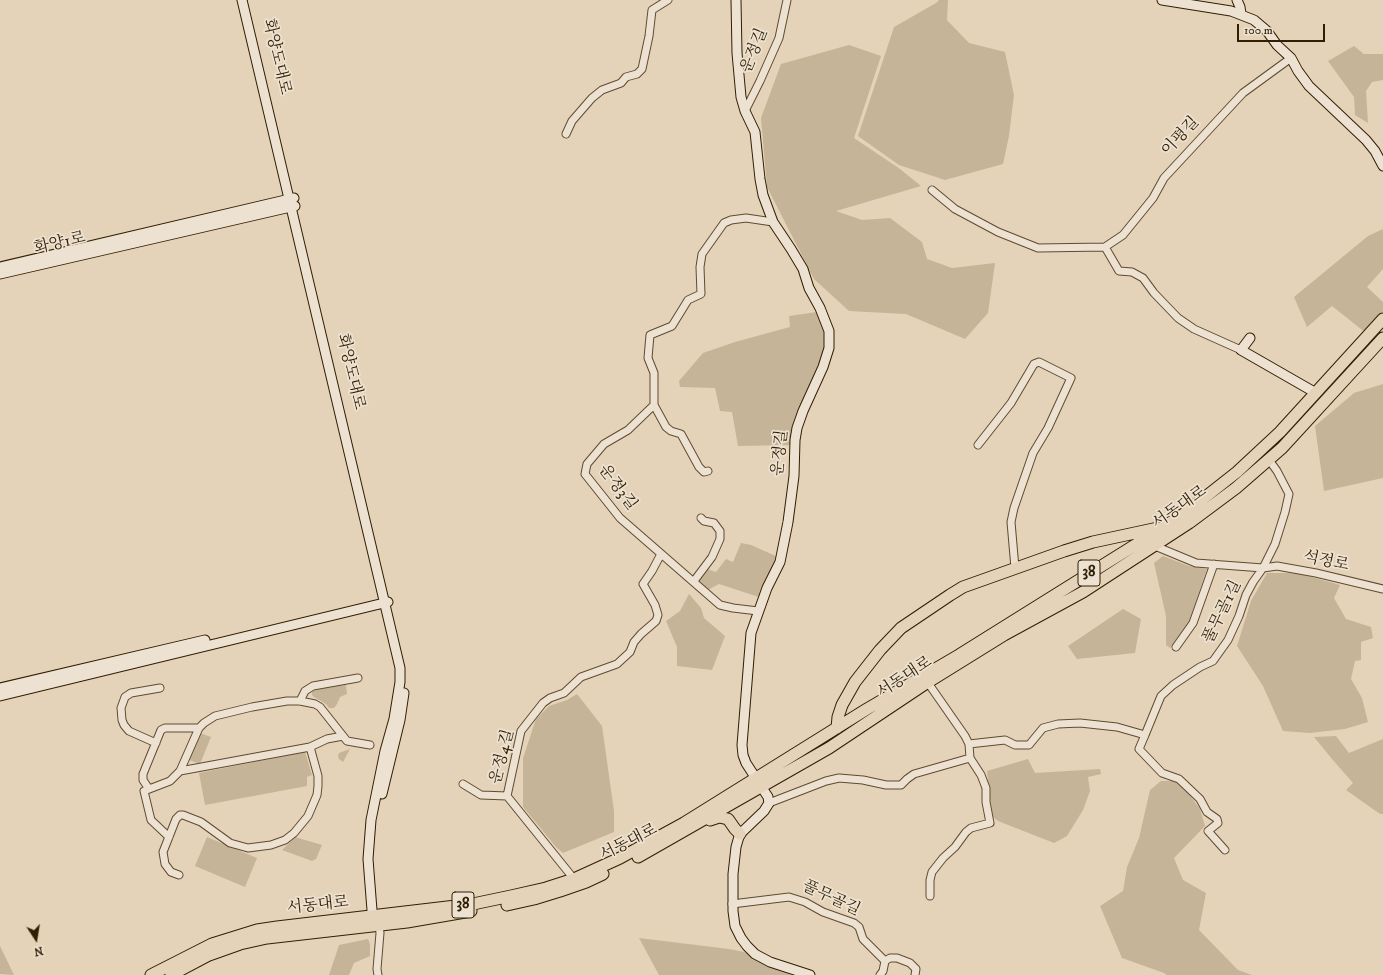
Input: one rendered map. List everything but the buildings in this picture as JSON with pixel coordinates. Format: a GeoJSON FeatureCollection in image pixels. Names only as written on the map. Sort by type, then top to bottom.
{"type":"FeatureCollection","features":[{"type":"Feature","properties":{"kind":"main road","name":"서동대로"},"geometry":{"type":"LineString","coordinates":[[171,975],[209,955],[240,944],[511,896],[546,888],[574,879],[631,852],[758,782],[829,748],[958,655],[1185,513],[1237,472],[1280,432],[1383,319]]}},
{"type":"Feature","properties":{"kind":"main road","name":"서동대로"},"geometry":{"type":"LineString","coordinates":[[151,975],[212,944],[257,930],[277,926],[376,920],[407,922],[534,899],[586,882],[616,868],[703,820],[837,728],[1083,592],[1189,523],[1236,488],[1282,448],[1383,338]]}},
{"type":"Feature","properties":{"kind":"main road","name":"서동대로"},"geometry":{"type":"LineString","coordinates":[[837,728],[838,717],[842,705],[854,682],[880,650],[901,628],[950,594],[963,587],[1015,568],[1093,542],[1164,526]]}},
{"type":"Feature","properties":{"kind":"main road"},"geometry":{"type":"LineString","coordinates":[[703,820],[710,821],[719,817],[728,818],[740,834]]}},
{"type":"Feature","properties":{"kind":"street","name":"화양도대로"},"geometry":{"type":"LineString","coordinates":[[242,0],[292,202],[386,599],[400,668],[400,682],[376,823],[374,843],[376,920]]}},
{"type":"Feature","properties":{"kind":"street","name":"화양도대로"},"geometry":{"type":"LineString","coordinates":[[248,0],[292,202]]}},
{"type":"Feature","properties":{"kind":"street"},"geometry":{"type":"LineString","coordinates":[[566,134],[572,121],[592,98],[602,90],[621,83],[626,77],[637,74],[642,69],[649,36],[652,10],[668,0]]}},
{"type":"Feature","properties":{"kind":"street","name":"운정길"},"geometry":{"type":"LineString","coordinates":[[736,0],[737,53],[741,97],[745,111],[755,132],[763,195],[773,222],[803,269],[809,288],[820,308],[829,331],[829,348],[823,367],[803,411],[795,440],[794,476],[788,522],[780,562],[767,588],[751,633],[742,746],[746,763],[758,782]]}},
{"type":"Feature","properties":{"kind":"street","name":"운정길"},"geometry":{"type":"LineString","coordinates":[[745,111],[779,38],[786,0]]}},
{"type":"Feature","properties":{"kind":"street"},"geometry":{"type":"LineString","coordinates":[[1162,0],[1231,11],[1254,20],[1267,31],[1277,45],[1291,58],[1309,86],[1366,140],[1375,151],[1383,166]]}},
{"type":"Feature","properties":{"kind":"street"},"geometry":{"type":"LineString","coordinates":[[1237,0],[1241,14]]}},
{"type":"Feature","properties":{"kind":"street","name":"이평길"},"geometry":{"type":"LineString","coordinates":[[1105,247],[1123,235],[1153,198],[1164,178],[1243,93],[1291,58]]}},
{"type":"Feature","properties":{"kind":"street"},"geometry":{"type":"LineString","coordinates":[[932,190],[955,209],[998,232],[1038,248],[1105,247],[1119,272],[1132,272],[1143,278],[1154,293],[1178,318],[1194,329],[1241,350],[1316,392],[1327,400]]}},
{"type":"Feature","properties":{"kind":"street"},"geometry":{"type":"LineString","coordinates":[[125,241],[292,202]]}},
{"type":"Feature","properties":{"kind":"street"},"geometry":{"type":"LineString","coordinates":[[708,471],[704,472],[699,467],[681,434],[671,431],[666,427],[654,405],[654,373],[648,358],[650,335],[672,326],[688,300],[701,294],[700,267],[702,254],[724,223],[731,220],[746,218],[773,222]]}},
{"type":"Feature","properties":{"kind":"street","name":"화양1로"},"geometry":{"type":"LineString","coordinates":[[0,267],[125,241]]}},
{"type":"Feature","properties":{"kind":"street","name":"화양1로"},"geometry":{"type":"LineString","coordinates":[[0,274],[125,241]]}},
{"type":"Feature","properties":{"kind":"street"},"geometry":{"type":"LineString","coordinates":[[1241,350],[1250,338]]}},
{"type":"Feature","properties":{"kind":"street"},"geometry":{"type":"LineString","coordinates":[[978,445],[1011,403],[1034,364],[1039,362],[1071,378],[1048,428],[1033,453],[1014,508],[1011,522],[1015,568]]}},
{"type":"Feature","properties":{"kind":"street","name":"운정3길"},"geometry":{"type":"LineString","coordinates":[[654,405],[628,430],[604,444],[587,464],[585,474],[620,518],[720,604],[733,608],[758,611]]}},
{"type":"Feature","properties":{"kind":"street","name":"풀무골1길"},"geometry":{"type":"LineString","coordinates":[[1224,850],[1208,832],[1218,824],[1217,819],[1207,812],[1200,799],[1192,789],[1179,779],[1162,773],[1139,749],[1161,696],[1173,685],[1200,667],[1213,661],[1224,645],[1240,616],[1246,595],[1263,568],[1275,544],[1286,512],[1289,494],[1269,460]]}},
{"type":"Feature","properties":{"kind":"street"},"geometry":{"type":"LineString","coordinates":[[694,581],[712,557],[720,539],[720,531],[714,523],[704,521],[701,518]]}},
{"type":"Feature","properties":{"kind":"street","name":"풀무골1길"},"geometry":{"type":"LineString","coordinates":[[1154,546],[1196,563],[1263,568]]}},
{"type":"Feature","properties":{"kind":"street","name":"운정4길"},"geometry":{"type":"LineString","coordinates":[[574,879],[508,796],[521,732],[543,703],[550,698],[564,693],[581,677],[617,664],[630,652],[634,642],[641,634],[656,621],[658,615],[655,605],[643,584],[662,554]]}},
{"type":"Feature","properties":{"kind":"street","name":"풀무골1길"},"geometry":{"type":"LineString","coordinates":[[1176,647],[1193,623],[1214,564]]}},
{"type":"Feature","properties":{"kind":"street","name":"석정로"},"geometry":{"type":"LineString","coordinates":[[1263,568],[1277,566],[1383,589]]}},
{"type":"Feature","properties":{"kind":"street"},"geometry":{"type":"LineString","coordinates":[[0,688],[386,599]]}},
{"type":"Feature","properties":{"kind":"street"},"geometry":{"type":"LineString","coordinates":[[0,696],[386,599]]}},
{"type":"Feature","properties":{"kind":"street"},"geometry":{"type":"LineString","coordinates":[[300,701],[306,691],[313,686],[358,678]]}},
{"type":"Feature","properties":{"kind":"street"},"geometry":{"type":"LineString","coordinates":[[925,678],[969,744],[970,758],[981,775],[986,788],[986,802],[990,823],[971,828],[966,832],[955,847],[943,858],[932,872],[930,880],[930,896]]}},
{"type":"Feature","properties":{"kind":"street"},"geometry":{"type":"LineString","coordinates":[[156,742],[129,731],[122,720],[120,708],[125,697],[131,694],[160,688]]}},
{"type":"Feature","properties":{"kind":"street"},"geometry":{"type":"LineString","coordinates":[[168,837],[151,820],[144,791],[158,787],[170,781],[180,771],[199,728],[215,716],[252,706],[287,701],[300,701],[320,707],[347,741],[370,745]]}},
{"type":"Feature","properties":{"kind":"street"},"geometry":{"type":"LineString","coordinates":[[969,744],[1005,740],[1015,745],[1029,745],[1043,728],[1058,724],[1080,723],[1117,727],[1145,735]]}},
{"type":"Feature","properties":{"kind":"street"},"geometry":{"type":"LineString","coordinates":[[149,789],[143,780],[143,774],[161,730],[165,728],[199,728]]}},
{"type":"Feature","properties":{"kind":"street"},"geometry":{"type":"LineString","coordinates":[[180,771],[310,747],[327,739],[343,736]]}},
{"type":"Feature","properties":{"kind":"street"},"geometry":{"type":"LineString","coordinates":[[179,875],[171,872],[165,864],[163,852],[176,819],[183,815],[201,822],[230,843],[248,848],[271,845],[284,840],[294,833],[306,819],[317,796],[318,776],[310,747]]}},
{"type":"Feature","properties":{"kind":"street"},"geometry":{"type":"LineString","coordinates":[[810,975],[770,962],[755,954],[746,946],[735,926],[732,904],[734,859],[740,834],[764,811],[769,803],[826,781],[840,778],[863,780],[886,785],[901,785],[907,778],[914,774],[970,758]]}},
{"type":"Feature","properties":{"kind":"street"},"geometry":{"type":"LineString","coordinates":[[758,782],[768,797],[769,803]]}},
{"type":"Feature","properties":{"kind":"street"},"geometry":{"type":"LineString","coordinates":[[463,784],[481,795],[508,796]]}},
{"type":"Feature","properties":{"kind":"street","name":"풀무골길"},"geometry":{"type":"LineString","coordinates":[[732,904],[789,896],[805,902],[823,912],[854,923],[859,927],[864,939],[884,961]]}},
{"type":"Feature","properties":{"kind":"street"},"geometry":{"type":"LineString","coordinates":[[376,920],[380,933],[377,969],[378,975]]}},
{"type":"Feature","properties":{"kind":"street"},"geometry":{"type":"LineString","coordinates":[[880,975],[883,971],[884,961],[890,958],[897,958],[910,963],[916,969],[915,975]]}},
{"type":"Feature","properties":{"kind":"shaded area"},"geometry":{"type":"Polygon","coordinates":[[[939,0],[948,0],[947,20],[969,43],[1005,52],[1014,95],[1009,136],[1003,164],[945,180],[899,165],[858,136],[894,27],[939,0]]]}},
{"type":"Feature","properties":{"kind":"shaded area"},"geometry":{"type":"Polygon","coordinates":[[[849,45],[881,56],[854,138],[900,169],[921,186],[836,211],[862,220],[890,218],[922,242],[927,259],[952,268],[995,263],[988,313],[965,339],[906,314],[849,311],[814,279],[767,187],[761,118],[781,64],[849,45]]]}},
{"type":"Feature","properties":{"kind":"shaded area"},"geometry":{"type":"Polygon","coordinates":[[[1354,46],[1364,54],[1383,54],[1383,80],[1372,82],[1366,91],[1368,123],[1355,115],[1354,97],[1328,61],[1354,46]]]}},
{"type":"Feature","properties":{"kind":"shaded area"},"geometry":{"type":"Polygon","coordinates":[[[1383,229],[1383,269],[1367,287],[1383,302],[1383,311],[1366,333],[1332,306],[1307,327],[1294,297],[1368,236],[1383,229]]]}},
{"type":"Feature","properties":{"kind":"shaded area"},"geometry":{"type":"Polygon","coordinates":[[[817,312],[824,331],[825,347],[818,370],[795,418],[791,445],[738,446],[732,412],[720,411],[715,388],[680,387],[679,381],[703,353],[735,342],[790,327],[789,316],[817,312]]]}},
{"type":"Feature","properties":{"kind":"shaded area"},"geometry":{"type":"Polygon","coordinates":[[[1383,384],[1383,478],[1324,491],[1315,426],[1354,393],[1383,384]]]}},
{"type":"Feature","properties":{"kind":"shaded area"},"geometry":{"type":"Polygon","coordinates":[[[741,543],[751,545],[778,557],[768,600],[719,584],[708,590],[697,581],[707,569],[716,572],[726,559],[733,562],[741,543]]]}},
{"type":"Feature","properties":{"kind":"shaded area"},"geometry":{"type":"Polygon","coordinates":[[[1163,556],[1189,566],[1207,569],[1189,622],[1170,648],[1166,645],[1166,616],[1154,563],[1163,556]]]}},
{"type":"Feature","properties":{"kind":"shaded area"},"geometry":{"type":"Polygon","coordinates":[[[1267,573],[1298,573],[1340,585],[1334,598],[1346,619],[1371,627],[1373,638],[1361,642],[1361,660],[1355,661],[1351,679],[1362,698],[1368,722],[1345,729],[1310,733],[1283,731],[1263,686],[1237,646],[1251,601],[1267,573]]]}},
{"type":"Feature","properties":{"kind":"shaded area"},"geometry":{"type":"Polygon","coordinates":[[[689,594],[701,608],[704,618],[725,636],[712,670],[677,666],[677,647],[666,621],[680,611],[689,594]]]}},
{"type":"Feature","properties":{"kind":"shaded area"},"geometry":{"type":"Polygon","coordinates":[[[1123,609],[1141,619],[1135,653],[1077,659],[1068,646],[1123,609]]]}},
{"type":"Feature","properties":{"kind":"shaded area"},"geometry":{"type":"Polygon","coordinates":[[[346,685],[347,694],[340,697],[334,708],[329,708],[326,704],[312,695],[312,691],[332,686],[346,685]]]}},
{"type":"Feature","properties":{"kind":"shaded area"},"geometry":{"type":"Polygon","coordinates":[[[577,694],[602,726],[614,811],[614,832],[563,853],[556,847],[523,807],[523,758],[536,719],[549,706],[567,700],[577,694]]]}},
{"type":"Feature","properties":{"kind":"shaded area"},"geometry":{"type":"Polygon","coordinates":[[[200,733],[211,737],[200,764],[189,760],[200,733]]]}},
{"type":"Feature","properties":{"kind":"shaded area"},"geometry":{"type":"Polygon","coordinates":[[[1336,736],[1349,753],[1383,739],[1383,814],[1380,814],[1346,790],[1353,783],[1314,737],[1336,736]]]}},
{"type":"Feature","properties":{"kind":"shaded area"},"geometry":{"type":"Polygon","coordinates":[[[350,749],[343,762],[339,759],[339,753],[350,749]]]}},
{"type":"Feature","properties":{"kind":"shaded area"},"geometry":{"type":"Polygon","coordinates":[[[305,752],[312,775],[307,777],[307,786],[205,805],[199,773],[305,752]]]}},
{"type":"Feature","properties":{"kind":"shaded area"},"geometry":{"type":"Polygon","coordinates":[[[1028,759],[1035,773],[1100,769],[1101,774],[1088,777],[1090,791],[1083,810],[1067,836],[1054,843],[998,821],[992,816],[987,771],[1028,759]]]}},
{"type":"Feature","properties":{"kind":"shaded area"},"geometry":{"type":"Polygon","coordinates":[[[1161,781],[1174,781],[1184,787],[1200,809],[1205,826],[1174,858],[1183,880],[1206,893],[1199,930],[1238,970],[1252,975],[1167,975],[1122,958],[1100,906],[1123,891],[1127,867],[1139,838],[1150,790],[1161,781]]]}},
{"type":"Feature","properties":{"kind":"shaded area"},"geometry":{"type":"Polygon","coordinates":[[[207,837],[257,858],[245,887],[195,866],[207,837]]]}},
{"type":"Feature","properties":{"kind":"shaded area"},"geometry":{"type":"Polygon","coordinates":[[[295,837],[322,845],[316,859],[312,861],[282,850],[295,837]]]}},
{"type":"Feature","properties":{"kind":"shaded area"},"geometry":{"type":"Polygon","coordinates":[[[639,938],[744,952],[791,975],[659,975],[639,938]]]}},
{"type":"Feature","properties":{"kind":"shaded area"},"geometry":{"type":"Polygon","coordinates":[[[368,939],[370,944],[370,956],[354,963],[349,975],[329,975],[339,945],[368,939]]]}},
{"type":"Feature","properties":{"kind":"shaded area"},"geometry":{"type":"Polygon","coordinates":[[[0,946],[14,975],[0,974],[0,946]]]}}]}
